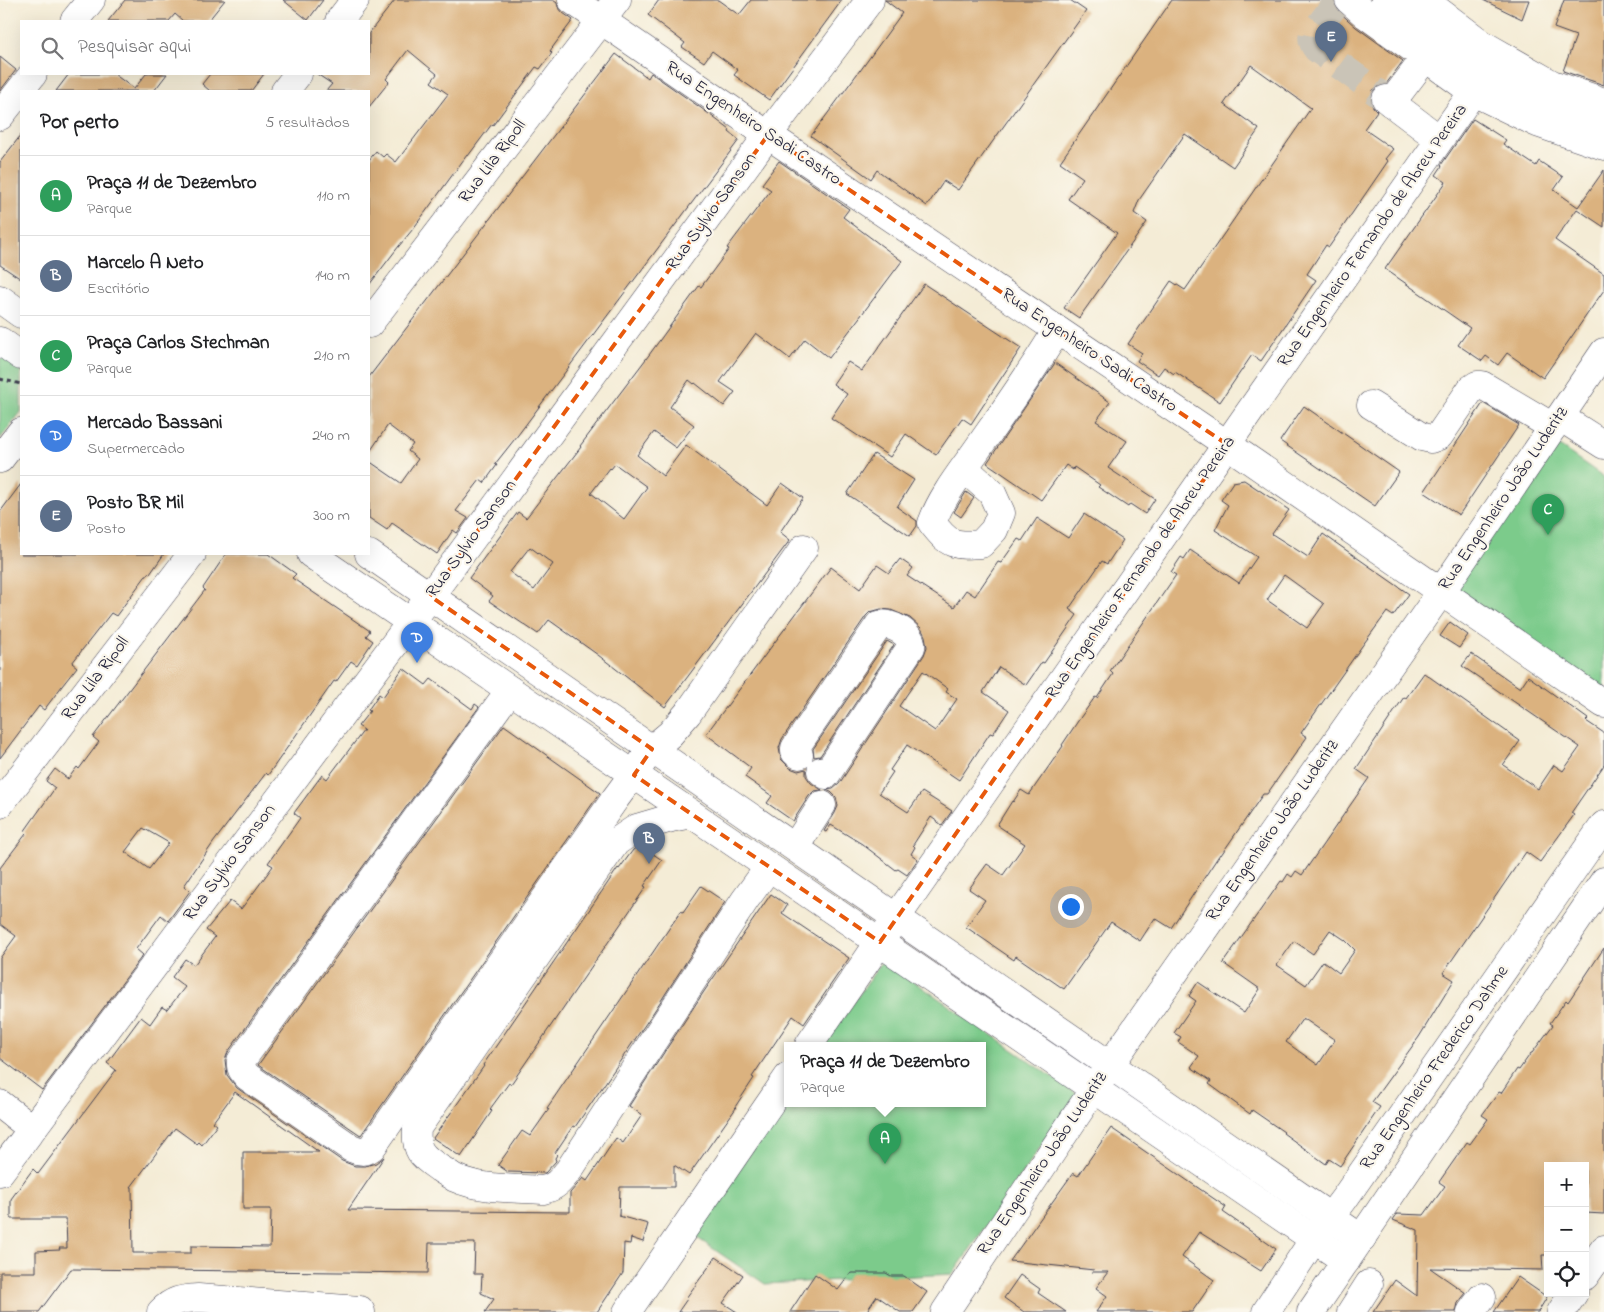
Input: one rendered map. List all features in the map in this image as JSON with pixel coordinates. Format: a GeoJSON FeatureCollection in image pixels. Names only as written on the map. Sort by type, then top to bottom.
{"type":"FeatureCollection","features":[{"type":"Feature","properties":{"kind":"street"},"geometry":{"type":"LineString","coordinates":[[75,20],[91,0]]}},
{"type":"Feature","properties":{"kind":"street"},"geometry":{"type":"LineString","coordinates":[[340,20],[355,0]]}},
{"type":"Feature","properties":{"kind":"street","name":"Rua Engenheiro Sadi Castro"},"geometry":{"type":"LineString","coordinates":[[572,0],[609,10],[768,135],[1228,444],[1604,704]]}},
{"type":"Feature","properties":{"kind":"street","name":"Rua Sylvio Sanson"},"geometry":{"type":"LineString","coordinates":[[0,1172],[411,622],[768,135],[870,0]]}},
{"type":"Feature","properties":{"kind":"street"},"geometry":{"type":"LineString","coordinates":[[1385,0],[1474,92],[1537,122],[1604,146]]}},
{"type":"Feature","properties":{"kind":"street"},"geometry":{"type":"LineString","coordinates":[[1424,0],[1482,44],[1552,84],[1604,102]]}},
{"type":"Feature","properties":{"kind":"street"},"geometry":{"type":"LineString","coordinates":[[1341,1],[1435,50],[1545,103],[1604,124]]}},
{"type":"Feature","properties":{"kind":"street","name":"Rua Lila Ripoll"},"geometry":{"type":"LineString","coordinates":[[370,323],[609,10]]}},
{"type":"Feature","properties":{"kind":"street"},"geometry":{"type":"LineString","coordinates":[[1439,139],[1388,101],[1435,50],[1482,44]]}},
{"type":"Feature","properties":{"kind":"street"},"geometry":{"type":"LineString","coordinates":[[20,90],[32,75]]}},
{"type":"Feature","properties":{"kind":"street"},"geometry":{"type":"LineString","coordinates":[[286,90],[297,75]]}},
{"type":"Feature","properties":{"kind":"street"},"geometry":{"type":"LineString","coordinates":[[0,116],[20,91]]}},
{"type":"Feature","properties":{"kind":"street","name":"Rua Engenheiro Fernando de Abreu Pereira"},"geometry":{"type":"LineString","coordinates":[[811,1042],[1439,139],[1474,92]]}},
{"type":"Feature","properties":{"kind":"street"},"geometry":{"type":"LineString","coordinates":[[0,299],[20,313]]}},
{"type":"Feature","properties":{"kind":"street"},"geometry":{"type":"LineString","coordinates":[[964,468],[1039,360],[1057,330]]}},
{"type":"Feature","properties":{"kind":"street"},"geometry":{"type":"LineString","coordinates":[[0,341],[20,355]]}},
{"type":"Feature","properties":{"kind":"street","name":"Rua Engenheiro João Luderitz"},"geometry":{"type":"LineString","coordinates":[[945,1312],[1110,1065],[1441,592],[1604,352]]}},
{"type":"Feature","properties":{"kind":"street"},"geometry":{"type":"LineString","coordinates":[[1371,405],[1422,437],[1431,440],[1439,436],[1471,389],[1477,385],[1482,385],[1604,445]]}},
{"type":"Feature","properties":{"kind":"street"},"geometry":{"type":"LineString","coordinates":[[0,459],[20,433]]}},
{"type":"Feature","properties":{"kind":"street"},"geometry":{"type":"LineString","coordinates":[[510,690],[241,1061],[240,1066],[248,1077],[351,1148],[367,1151],[372,1147],[615,799],[652,749],[670,734],[688,713],[804,548]]}},
{"type":"Feature","properties":{"kind":"street","name":"Rua Lila Ripoll"},"geometry":{"type":"LineString","coordinates":[[0,804],[191,555]]}},
{"type":"Feature","properties":{"kind":"street"},"geometry":{"type":"LineString","coordinates":[[312,555],[1094,1089],[1307,1250],[1339,1272]]}},
{"type":"Feature","properties":{"kind":"street"},"geometry":{"type":"LineString","coordinates":[[370,555],[1110,1065],[1337,1208],[1368,1230]]}},
{"type":"Feature","properties":{"kind":"street"},"geometry":{"type":"LineString","coordinates":[[795,847],[824,788],[911,647],[912,642],[910,638],[890,624],[879,625],[795,748],[795,752],[799,755]]}},
{"type":"Feature","properties":{"kind":"street"},"geometry":{"type":"LineString","coordinates":[[692,814],[637,828],[616,842],[417,1128],[417,1146],[426,1159],[455,1178],[490,1187],[543,1190],[558,1184],[745,900],[769,867]]}},
{"type":"Feature","properties":{"kind":"street","name":"Rua Engenheiro Frederico Dahme"},"geometry":{"type":"LineString","coordinates":[[1266,1312],[1307,1250],[1604,825]]}},
{"type":"Feature","properties":{"kind":"street","name":"Rua Engenheiro Frederico Dahme"},"geometry":{"type":"LineString","coordinates":[[1311,1312],[1604,882]]}},
{"type":"Feature","properties":{"kind":"street"},"geometry":{"type":"LineString","coordinates":[[627,1312],[784,1082]]}},
{"type":"Feature","properties":{"kind":"street"},"geometry":{"type":"LineString","coordinates":[[0,1104],[32,1128]]}},
{"type":"Feature","properties":{"kind":"street"},"geometry":{"type":"LineString","coordinates":[[1589,1270],[1604,1249]]}},
{"type":"Feature","properties":{"kind":"street"},"geometry":{"type":"LineString","coordinates":[[1351,1312],[1369,1284]]}},
{"type":"Feature","properties":{"kind":"street"},"geometry":{"type":"LineString","coordinates":[[1561,1312],[1571,1297]]}},
{"type":"Feature","properties":{"kind":"street"},"geometry":{"type":"LineString","coordinates":[[161,1312],[171,1303],[198,1298],[367,1311]]}},
{"type":"Feature","properties":{"kind":"path"},"geometry":{"type":"LineString","coordinates":[[0,379],[20,384]]}},
{"type":"Feature","properties":{"kind":"highlighted area"},"geometry":{"type":"Polygon","coordinates":[[[768,135],[1228,445],[880,942],[634,775],[652,749],[430,596],[768,135]]]}},
{"type":"Feature","properties":{"kind":"green space"},"geometry":{"type":"Polygon","coordinates":[[[0,353],[20,367],[20,413],[0,439],[0,353]]]}},
{"type":"Feature","properties":{"kind":"green space"},"geometry":{"type":"Polygon","coordinates":[[[1555,443],[1604,477],[1604,696],[1453,592],[1555,443]]]}},
{"type":"Feature","properties":{"kind":"green space"},"geometry":{"type":"Polygon","coordinates":[[[883,960],[1077,1094],[953,1274],[765,1284],[693,1235],[784,1102],[784,1107],[986,1107],[986,1042],[826,1042],[883,960]]]}},
{"type":"Feature","properties":{"kind":"building"},"geometry":{"type":"Polygon","coordinates":[[[125,0],[225,0],[209,20],[182,20],[175,14],[170,20],[109,20],[125,0]]]}},
{"type":"Feature","properties":{"kind":"building"},"geometry":{"type":"Polygon","coordinates":[[[283,0],[323,0],[308,20],[283,0]]]}},
{"type":"Feature","properties":{"kind":"building"},"geometry":{"type":"Polygon","coordinates":[[[395,0],[553,0],[563,13],[573,20],[550,51],[552,53],[540,69],[536,67],[370,284],[370,159],[376,151],[383,157],[386,154],[396,162],[448,94],[431,82],[437,74],[408,50],[386,79],[389,82],[370,106],[370,90],[327,90],[332,84],[318,75],[370,75],[370,32],[395,0]]]}},
{"type":"Feature","properties":{"kind":"building"},"geometry":{"type":"Polygon","coordinates":[[[659,0],[718,0],[739,15],[751,0],[842,0],[769,100],[734,75],[738,70],[712,51],[704,62],[682,47],[685,43],[648,15],[659,0]]]}},
{"type":"Feature","properties":{"kind":"building"},"geometry":{"type":"Polygon","coordinates":[[[885,0],[1070,0],[1086,11],[958,190],[944,181],[927,206],[877,170],[871,179],[811,136],[902,13],[885,0]]]}},
{"type":"Feature","properties":{"kind":"building"},"geometry":{"type":"Polygon","coordinates":[[[1172,0],[1334,0],[1334,5],[1338,11],[1356,27],[1403,61],[1386,84],[1379,85],[1373,90],[1371,105],[1377,111],[1364,129],[1393,149],[1385,159],[1388,161],[1329,247],[1326,245],[1307,274],[1316,280],[1261,361],[1252,355],[1220,402],[1175,372],[1174,374],[1164,367],[1158,375],[1137,361],[1142,353],[1128,344],[1171,281],[1185,290],[1311,108],[1251,65],[1224,104],[1259,129],[1233,167],[1185,134],[1139,200],[1134,213],[1147,222],[1079,318],[1064,308],[1117,233],[1068,199],[1083,178],[1060,162],[1172,0]]]}},
{"type":"Feature","properties":{"kind":"building"},"geometry":{"type":"Polygon","coordinates":[[[1483,0],[1529,0],[1522,19],[1483,0]]]}},
{"type":"Feature","properties":{"kind":"building"},"geometry":{"type":"Polygon","coordinates":[[[1564,0],[1604,0],[1604,85],[1563,71],[1576,36],[1554,28],[1564,0]]]}},
{"type":"Feature","properties":{"kind":"building"},"geometry":{"type":"Polygon","coordinates":[[[616,54],[648,78],[651,73],[730,130],[729,132],[739,140],[495,464],[497,465],[484,483],[480,480],[456,511],[468,518],[457,533],[453,530],[437,554],[392,523],[387,530],[370,519],[370,462],[401,483],[418,459],[408,451],[413,444],[388,425],[370,452],[370,376],[616,54]]]}},
{"type":"Feature","properties":{"kind":"building"},"geometry":{"type":"Polygon","coordinates":[[[0,57],[16,70],[0,91],[0,57]]]}},
{"type":"Feature","properties":{"kind":"building"},"geometry":{"type":"Polygon","coordinates":[[[68,75],[115,75],[134,89],[145,75],[166,75],[155,90],[57,90],[68,75]]]}},
{"type":"Feature","properties":{"kind":"building"},"geometry":{"type":"Polygon","coordinates":[[[209,75],[263,75],[252,90],[209,90],[202,84],[209,75]]]}},
{"type":"Feature","properties":{"kind":"building"},"geometry":{"type":"Polygon","coordinates":[[[1473,119],[1506,140],[1503,144],[1536,166],[1539,161],[1563,177],[1554,190],[1578,207],[1604,170],[1604,227],[1577,209],[1555,240],[1604,274],[1604,290],[1543,378],[1507,353],[1498,365],[1486,356],[1482,361],[1458,345],[1470,328],[1385,269],[1446,182],[1436,175],[1473,119]]]}},
{"type":"Feature","properties":{"kind":"building"},"geometry":{"type":"Polygon","coordinates":[[[20,136],[20,278],[0,265],[0,162],[20,136]]]}},
{"type":"Feature","properties":{"kind":"building"},"geometry":{"type":"Polygon","coordinates":[[[779,161],[849,209],[843,217],[902,261],[829,358],[805,339],[790,359],[756,333],[720,382],[735,392],[724,406],[689,380],[670,407],[694,425],[676,448],[654,432],[637,455],[663,476],[686,445],[767,505],[782,483],[803,498],[780,532],[790,540],[665,707],[549,620],[538,634],[489,601],[493,596],[469,578],[518,512],[526,518],[581,447],[699,286],[701,287],[729,249],[727,248],[771,190],[762,184],[779,161]],[[615,464],[591,493],[624,519],[647,487],[615,464]],[[530,547],[510,572],[534,590],[553,564],[530,547]]]}},
{"type":"Feature","properties":{"kind":"building"},"geometry":{"type":"Polygon","coordinates":[[[924,284],[1021,348],[971,424],[962,418],[936,455],[906,434],[890,457],[831,418],[847,394],[833,384],[848,362],[862,371],[924,284]]]}},
{"type":"Feature","properties":{"kind":"building"},"geometry":{"type":"Polygon","coordinates":[[[1055,363],[1110,402],[1096,421],[1127,441],[1108,468],[1155,499],[1145,514],[1130,504],[1128,507],[1098,487],[1100,485],[1074,467],[1073,470],[1066,465],[1041,500],[987,463],[1055,363]]]}},
{"type":"Feature","properties":{"kind":"building"},"geometry":{"type":"Polygon","coordinates":[[[1483,403],[1519,425],[1459,515],[1424,492],[1483,403]]]}},
{"type":"Feature","properties":{"kind":"building"},"geometry":{"type":"Polygon","coordinates":[[[1304,406],[1399,472],[1375,506],[1280,441],[1304,406]]]}},
{"type":"Feature","properties":{"kind":"building"},"geometry":{"type":"Polygon","coordinates":[[[874,454],[914,480],[897,507],[917,521],[917,526],[910,536],[847,494],[874,454]]]}},
{"type":"Feature","properties":{"kind":"building"},"geometry":{"type":"Polygon","coordinates":[[[1244,480],[1289,510],[1272,534],[1308,557],[1323,534],[1409,594],[1393,616],[1387,612],[1362,646],[1301,733],[1307,737],[1267,794],[1263,794],[1220,854],[1171,928],[1155,918],[1140,941],[1111,922],[1064,989],[1016,956],[1014,960],[966,927],[985,900],[969,889],[987,864],[1003,875],[1025,844],[997,825],[1021,790],[1029,795],[1078,721],[1095,697],[1097,698],[1113,674],[1110,671],[1176,575],[1171,572],[1181,557],[1184,559],[1190,550],[1239,583],[1257,557],[1215,530],[1228,505],[1221,500],[1233,482],[1244,480]],[[1284,575],[1267,600],[1307,628],[1324,604],[1284,575]]]}},
{"type":"Feature","properties":{"kind":"building"},"geometry":{"type":"Polygon","coordinates":[[[20,485],[20,555],[163,555],[116,616],[111,613],[72,663],[77,667],[44,710],[39,706],[0,758],[0,512],[20,485]]]}},
{"type":"Feature","properties":{"kind":"building"},"geometry":{"type":"Polygon","coordinates":[[[966,492],[974,498],[961,517],[954,512],[966,492]]]}},
{"type":"Feature","properties":{"kind":"building"},"geometry":{"type":"Polygon","coordinates":[[[1084,514],[1123,540],[1107,564],[1102,561],[1069,609],[1077,615],[1044,663],[1042,662],[1026,685],[999,667],[983,692],[1009,710],[993,734],[990,733],[959,780],[907,745],[890,770],[893,772],[879,793],[908,812],[922,792],[952,811],[942,825],[931,817],[913,845],[915,847],[911,854],[918,859],[907,875],[898,869],[896,870],[862,844],[831,825],[826,832],[824,831],[838,806],[836,797],[826,790],[833,789],[839,784],[924,655],[927,647],[925,636],[921,628],[910,618],[891,610],[881,609],[870,612],[782,739],[779,748],[781,759],[790,768],[798,771],[806,769],[806,776],[811,783],[822,790],[814,791],[809,796],[793,821],[767,803],[772,796],[745,777],[751,768],[706,734],[831,567],[860,589],[877,565],[889,573],[900,559],[913,568],[907,576],[954,607],[966,590],[975,596],[998,562],[1001,563],[1018,539],[1022,541],[1037,518],[1068,538],[1084,514]],[[923,671],[899,706],[935,731],[957,699],[946,692],[948,689],[923,671]]]}},
{"type":"Feature","properties":{"kind":"building"},"geometry":{"type":"Polygon","coordinates":[[[225,555],[269,555],[296,574],[292,578],[370,631],[366,636],[373,641],[357,665],[351,661],[336,682],[334,681],[268,775],[266,773],[213,843],[184,886],[190,891],[168,921],[161,915],[136,949],[143,955],[42,1090],[0,1058],[0,958],[16,936],[0,924],[0,868],[26,834],[24,832],[55,788],[46,781],[55,769],[68,779],[77,767],[79,769],[99,742],[93,737],[205,590],[203,588],[225,555]],[[143,828],[125,852],[149,869],[169,843],[143,828]]]}},
{"type":"Feature","properties":{"kind":"building"},"geometry":{"type":"Polygon","coordinates":[[[1450,622],[1468,635],[1459,648],[1440,636],[1450,622]]]}},
{"type":"Feature","properties":{"kind":"building"},"geometry":{"type":"Polygon","coordinates":[[[887,641],[894,645],[820,756],[814,757],[813,749],[887,641]]]}},
{"type":"Feature","properties":{"kind":"building"},"geometry":{"type":"Polygon","coordinates":[[[1471,654],[1520,688],[1528,676],[1588,719],[1586,721],[1604,733],[1604,765],[1571,813],[1574,815],[1540,862],[1526,852],[1443,973],[1454,980],[1419,1037],[1372,1102],[1380,1107],[1340,1166],[1329,1159],[1326,1164],[1252,1110],[1250,1114],[1209,1084],[1211,1081],[1191,1067],[1199,1056],[1178,1042],[1181,1037],[1174,1033],[1196,1001],[1189,996],[1198,982],[1244,1013],[1260,989],[1223,963],[1281,881],[1283,882],[1288,874],[1292,877],[1296,871],[1302,875],[1369,778],[1356,769],[1404,697],[1406,698],[1424,673],[1520,741],[1503,765],[1538,789],[1554,765],[1563,771],[1580,747],[1462,666],[1471,654]],[[1330,930],[1313,954],[1294,941],[1277,965],[1306,985],[1323,961],[1339,973],[1355,950],[1345,940],[1330,930]],[[1303,1018],[1286,1042],[1318,1065],[1335,1040],[1303,1018]]]}},
{"type":"Feature","properties":{"kind":"building"},"geometry":{"type":"Polygon","coordinates":[[[403,668],[426,685],[431,679],[472,709],[475,704],[479,707],[228,1052],[225,1060],[227,1075],[237,1088],[342,1161],[355,1166],[365,1166],[376,1163],[384,1157],[348,1210],[570,1212],[570,1193],[583,1178],[587,1181],[616,1138],[623,1143],[642,1115],[629,1106],[771,894],[787,905],[782,913],[849,958],[804,1024],[793,1016],[752,1077],[754,1078],[736,1108],[689,1175],[674,1165],[674,1187],[620,1187],[619,1216],[648,1224],[643,1242],[631,1238],[630,1244],[624,1243],[623,1273],[597,1312],[485,1312],[494,1299],[481,1293],[482,1274],[474,1274],[475,1243],[429,1243],[428,1273],[71,1269],[39,1312],[0,1312],[0,1272],[36,1272],[36,1251],[67,1248],[66,1219],[11,1219],[11,1199],[33,1169],[38,1174],[116,1070],[107,1063],[141,1017],[150,1024],[162,1007],[167,1010],[185,987],[172,977],[185,959],[194,965],[215,937],[206,930],[230,901],[241,909],[254,892],[273,866],[268,863],[300,818],[294,813],[322,775],[327,779],[364,730],[358,726],[370,711],[368,710],[379,694],[383,697],[403,668]],[[235,1092],[213,1122],[217,1125],[202,1145],[199,1142],[197,1144],[175,1128],[131,1187],[133,1253],[191,1253],[191,1246],[270,1247],[271,1209],[243,1209],[243,1152],[319,1152],[235,1092]]]}},
{"type":"Feature","properties":{"kind":"building"},"geometry":{"type":"Polygon","coordinates":[[[504,725],[600,793],[361,1135],[258,1065],[504,725]]]}},
{"type":"Feature","properties":{"kind":"building"},"geometry":{"type":"Polygon","coordinates":[[[640,845],[662,860],[644,886],[646,887],[511,1084],[509,1083],[490,1109],[492,1111],[461,1157],[433,1138],[618,868],[633,850],[640,845]]]}},
{"type":"Feature","properties":{"kind":"building"},"geometry":{"type":"Polygon","coordinates":[[[701,886],[725,902],[653,1013],[555,1153],[557,1155],[556,1161],[545,1173],[508,1172],[498,1165],[522,1131],[530,1136],[681,911],[683,912],[701,886]]]}},
{"type":"Feature","properties":{"kind":"building"},"geometry":{"type":"Polygon","coordinates":[[[1604,948],[1604,1214],[1589,1213],[1589,1162],[1544,1162],[1543,1270],[1430,1268],[1466,1293],[1458,1303],[1456,1312],[1373,1312],[1395,1280],[1417,1296],[1418,1230],[1393,1220],[1397,1214],[1424,1215],[1445,1186],[1439,1182],[1467,1142],[1470,1144],[1488,1119],[1482,1115],[1553,1025],[1550,1023],[1566,1000],[1568,1002],[1604,948]]]}},
{"type":"Feature","properties":{"kind":"building"},"geometry":{"type":"Polygon","coordinates":[[[1111,1128],[1226,1207],[1223,1212],[1276,1249],[1261,1271],[1199,1232],[1182,1257],[1214,1280],[1192,1312],[1096,1312],[1107,1296],[1096,1288],[1108,1272],[1092,1272],[1094,1270],[1010,1261],[1073,1173],[1078,1176],[1111,1128]]]}},
{"type":"Feature","properties":{"kind":"building"},"geometry":{"type":"Polygon","coordinates":[[[716,1257],[743,1275],[723,1303],[737,1312],[678,1312],[686,1298],[716,1257]]]}},
{"type":"Feature","properties":{"kind":"building"},"geometry":{"type":"Polygon","coordinates":[[[851,1273],[886,1273],[891,1276],[904,1276],[927,1292],[913,1312],[900,1312],[877,1296],[866,1312],[790,1312],[815,1274],[838,1290],[851,1273]]]}},
{"type":"Feature","properties":{"kind":"building"},"geometry":{"type":"Polygon","coordinates":[[[1020,1275],[1040,1289],[1038,1293],[1066,1312],[1024,1312],[1004,1298],[1020,1275]]]}},
{"type":"Feature","properties":{"kind":"building"},"geometry":{"type":"Polygon","coordinates":[[[1518,1277],[1544,1295],[1544,1297],[1547,1297],[1538,1312],[1494,1312],[1518,1277]]]}},
{"type":"Feature","properties":{"kind":"tunnel"},"geometry":{"type":"LineString","coordinates":[[1337,2],[1313,34],[1313,44],[1317,49],[1386,99]]}},
{"type":"Feature","properties":{"kind":"place","name":"Posto BR Mil"},"geometry":{"type":"Point","coordinates":[1331,62]}},
{"type":"Feature","properties":{"kind":"place","name":"Praça Carlos Stechman"},"geometry":{"type":"Point","coordinates":[1548,535]}},
{"type":"Feature","properties":{"kind":"place","name":"Mercado Bassani"},"geometry":{"type":"Point","coordinates":[417,663]}},
{"type":"Feature","properties":{"kind":"place","name":"Marcelo A Neto"},"geometry":{"type":"Point","coordinates":[649,864]}},
{"type":"Feature","properties":{"kind":"place","name":"Praça 11 de Dezembro"},"geometry":{"type":"Point","coordinates":[885,1164]}}]}
